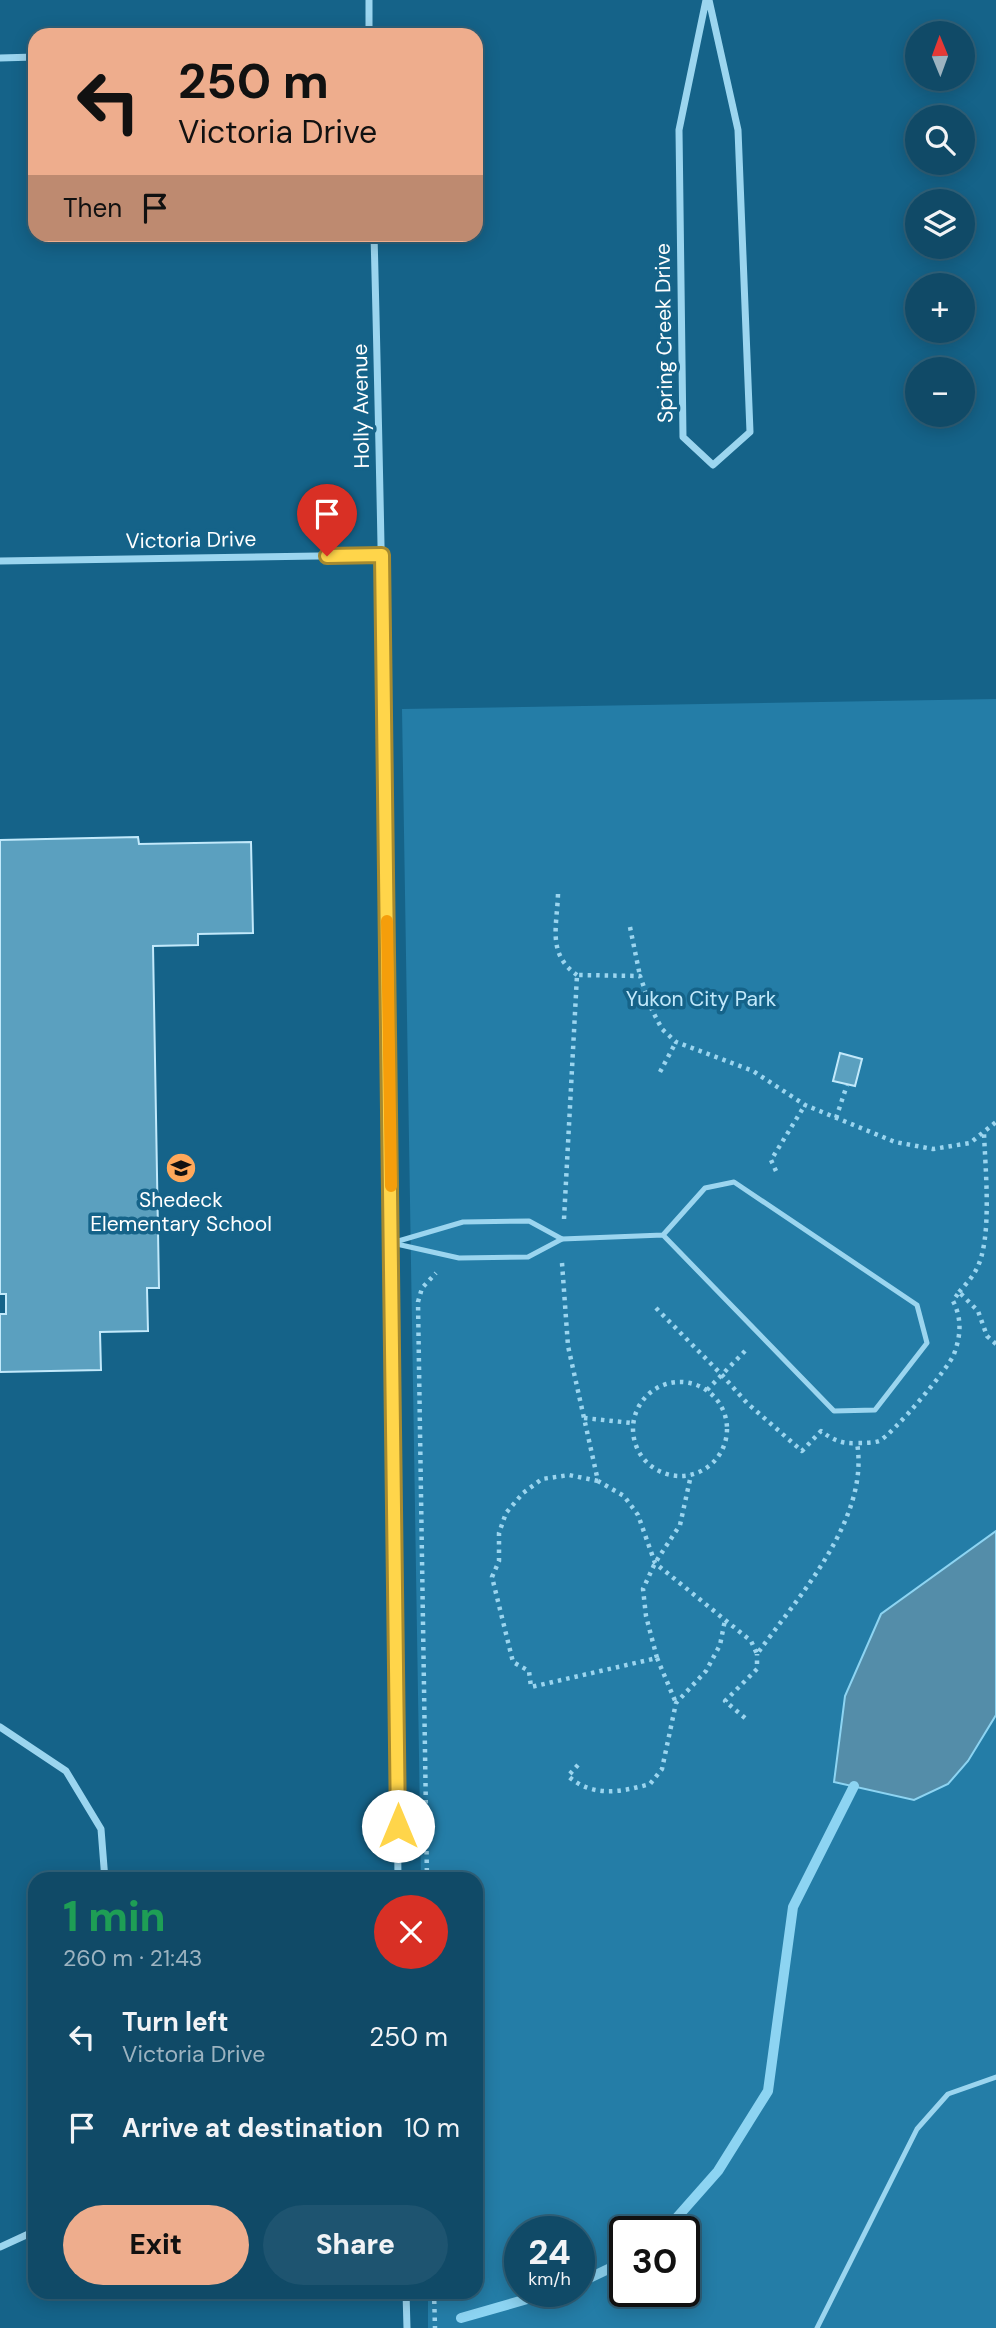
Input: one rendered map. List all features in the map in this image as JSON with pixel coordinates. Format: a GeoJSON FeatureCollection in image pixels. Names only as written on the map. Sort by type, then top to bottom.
{"type":"FeatureCollection","features":[{"type":"Feature","properties":{"kind":"street"},"geometry":{"type":"LineString","coordinates":[[369,0],[369,28]]}},
{"type":"Feature","properties":{"kind":"street","name":"Spring Creek Drive"},"geometry":{"type":"LineString","coordinates":[[707,0],[738,130],[750,432],[713,465],[683,437],[679,131],[707,0]]}},
{"type":"Feature","properties":{"kind":"street"},"geometry":{"type":"LineString","coordinates":[[0,58],[28,57]]}},
{"type":"Feature","properties":{"kind":"street","name":"Holly Avenue"},"geometry":{"type":"LineString","coordinates":[[374,242],[382,555],[398,1872]]}},
{"type":"Feature","properties":{"kind":"street","name":"Victoria Drive"},"geometry":{"type":"LineString","coordinates":[[0,561],[382,555]]}},
{"type":"Feature","properties":{"kind":"street"},"geometry":{"type":"LineString","coordinates":[[0,1727],[66,1771],[101,1829],[104,1872]]}},
{"type":"Feature","properties":{"kind":"street"},"geometry":{"type":"LineString","coordinates":[[0,2247],[28,2234]]}},
{"type":"Feature","properties":{"kind":"street"},"geometry":{"type":"LineString","coordinates":[[406,2299],[407,2328]]}},
{"type":"Feature","properties":{"kind":"lane"},"geometry":{"type":"LineString","coordinates":[[392,1243],[459,1258],[528,1257],[562,1239],[663,1235],[705,1188],[734,1182],[917,1305],[927,1343],[875,1410],[834,1410],[663,1235]]}},
{"type":"Feature","properties":{"kind":"lane"},"geometry":{"type":"LineString","coordinates":[[392,1243],[463,1222],[529,1221],[562,1239]]}},
{"type":"Feature","properties":{"kind":"lane"},"geometry":{"type":"LineString","coordinates":[[817,2328],[916,2129],[948,2094],[996,2077]]}},
{"type":"Feature","properties":{"kind":"path"},"geometry":{"type":"LineString","coordinates":[[558,894],[556,949],[565,966],[578,975]]}},
{"type":"Feature","properties":{"kind":"path"},"geometry":{"type":"LineString","coordinates":[[630,927],[640,976]]}},
{"type":"Feature","properties":{"kind":"path"},"geometry":{"type":"LineString","coordinates":[[660,1072],[676,1042]]}},
{"type":"Feature","properties":{"kind":"path"},"geometry":{"type":"LineString","coordinates":[[836,1118],[847,1085]]}},
{"type":"Feature","properties":{"kind":"path"},"geometry":{"type":"LineString","coordinates":[[776,1171],[771,1160],[805,1105]]}},
{"type":"Feature","properties":{"kind":"path"},"geometry":{"type":"LineString","coordinates":[[959,1292],[977,1269],[985,1239],[985,1132]]}},
{"type":"Feature","properties":{"kind":"path"},"geometry":{"type":"LineString","coordinates":[[550,1267],[562,1267]]}},
{"type":"Feature","properties":{"kind":"path"},"geometry":{"type":"LineString","coordinates":[[427,1872],[418,1302],[428,1279],[446,1269]]}},
{"type":"Feature","properties":{"kind":"path"},"geometry":{"type":"LineString","coordinates":[[656,1308],[747,1404],[802,1451],[821,1432],[845,1444],[857,1443]]}},
{"type":"Feature","properties":{"kind":"path"},"geometry":{"type":"LineString","coordinates":[[707,1390],[745,1351]]}},
{"type":"Feature","properties":{"kind":"path"},"geometry":{"type":"LineString","coordinates":[[674,1382],[691,1383],[707,1390],[720,1403],[726,1418],[727,1433],[721,1453],[707,1468],[691,1475],[674,1476],[658,1472],[643,1459],[634,1444],[632,1423],[639,1405],[652,1391],[674,1382]]}},
{"type":"Feature","properties":{"kind":"path"},"geometry":{"type":"LineString","coordinates":[[584,1418],[632,1423]]}},
{"type":"Feature","properties":{"kind":"path"},"geometry":{"type":"LineString","coordinates":[[598,1481],[569,1475],[542,1479],[523,1493],[506,1513],[499,1533],[499,1562],[492,1577],[513,1662],[529,1671],[531,1687],[657,1658]]}},
{"type":"Feature","properties":{"kind":"path"},"geometry":{"type":"LineString","coordinates":[[677,1703],[657,1658],[646,1616],[643,1589],[655,1563],[680,1525],[691,1475]]}},
{"type":"Feature","properties":{"kind":"path"},"geometry":{"type":"LineString","coordinates":[[578,1765],[568,1776],[580,1787],[604,1793],[650,1784],[662,1769],[677,1703],[706,1671],[720,1645],[725,1619]]}},
{"type":"Feature","properties":{"kind":"path"},"geometry":{"type":"LineString","coordinates":[[745,1718],[725,1702],[757,1669],[757,1654]]}},
{"type":"Feature","properties":{"kind":"path"},"geometry":{"type":"LineString","coordinates":[[435,2299],[435,2328]]}},
{"type":"Feature","properties":{"kind":"green space","name":"Yukon City Park"},"geometry":{"type":"Polygon","coordinates":[[[996,699],[996,2328],[428,2328],[428,2299],[483,2299],[483,1872],[421,1872],[402,709],[996,699]]]}},
{"type":"Feature","properties":{"kind":"shaded area"},"geometry":{"type":"Polygon","coordinates":[[[996,1531],[996,1715],[968,1761],[948,1784],[914,1800],[834,1782],[845,1696],[881,1614],[996,1531]]]}},
{"type":"Feature","properties":{"kind":"building"},"geometry":{"type":"Polygon","coordinates":[[[138,837],[139,844],[251,842],[253,933],[198,934],[198,945],[153,946],[159,1288],[147,1288],[148,1331],[100,1332],[101,1370],[0,1372],[0,1314],[6,1314],[6,1294],[0,1294],[0,840],[138,837]]]}},
{"type":"Feature","properties":{"kind":"building"},"geometry":{"type":"Polygon","coordinates":[[[840,1053],[862,1059],[855,1086],[833,1081],[840,1053]]]}},
{"type":"Feature","properties":{"kind":"waterway"},"geometry":{"type":"LineString","coordinates":[[678,2216],[718,2171],[768,2091],[793,1907],[854,1786]]}},
{"type":"Feature","properties":{"kind":"waterway"},"geometry":{"type":"LineString","coordinates":[[595,2275],[609,2269]]}},
{"type":"Feature","properties":{"kind":"waterway"},"geometry":{"type":"LineString","coordinates":[[461,2318],[504,2306]]}},
{"type":"Feature","properties":{"kind":"slow traffic"},"geometry":{"type":"LineString","coordinates":[[387,921],[391,1186]]}},
{"type":"Feature","properties":{"kind":"place","name":"Shedeck Elementary School"},"geometry":{"type":"Point","coordinates":[181,1168]}},
{"type":"Feature","properties":{"kind":"route"},"geometry":{"type":"LineString","coordinates":[[327,556],[382,555],[398,1826]]}}]}
